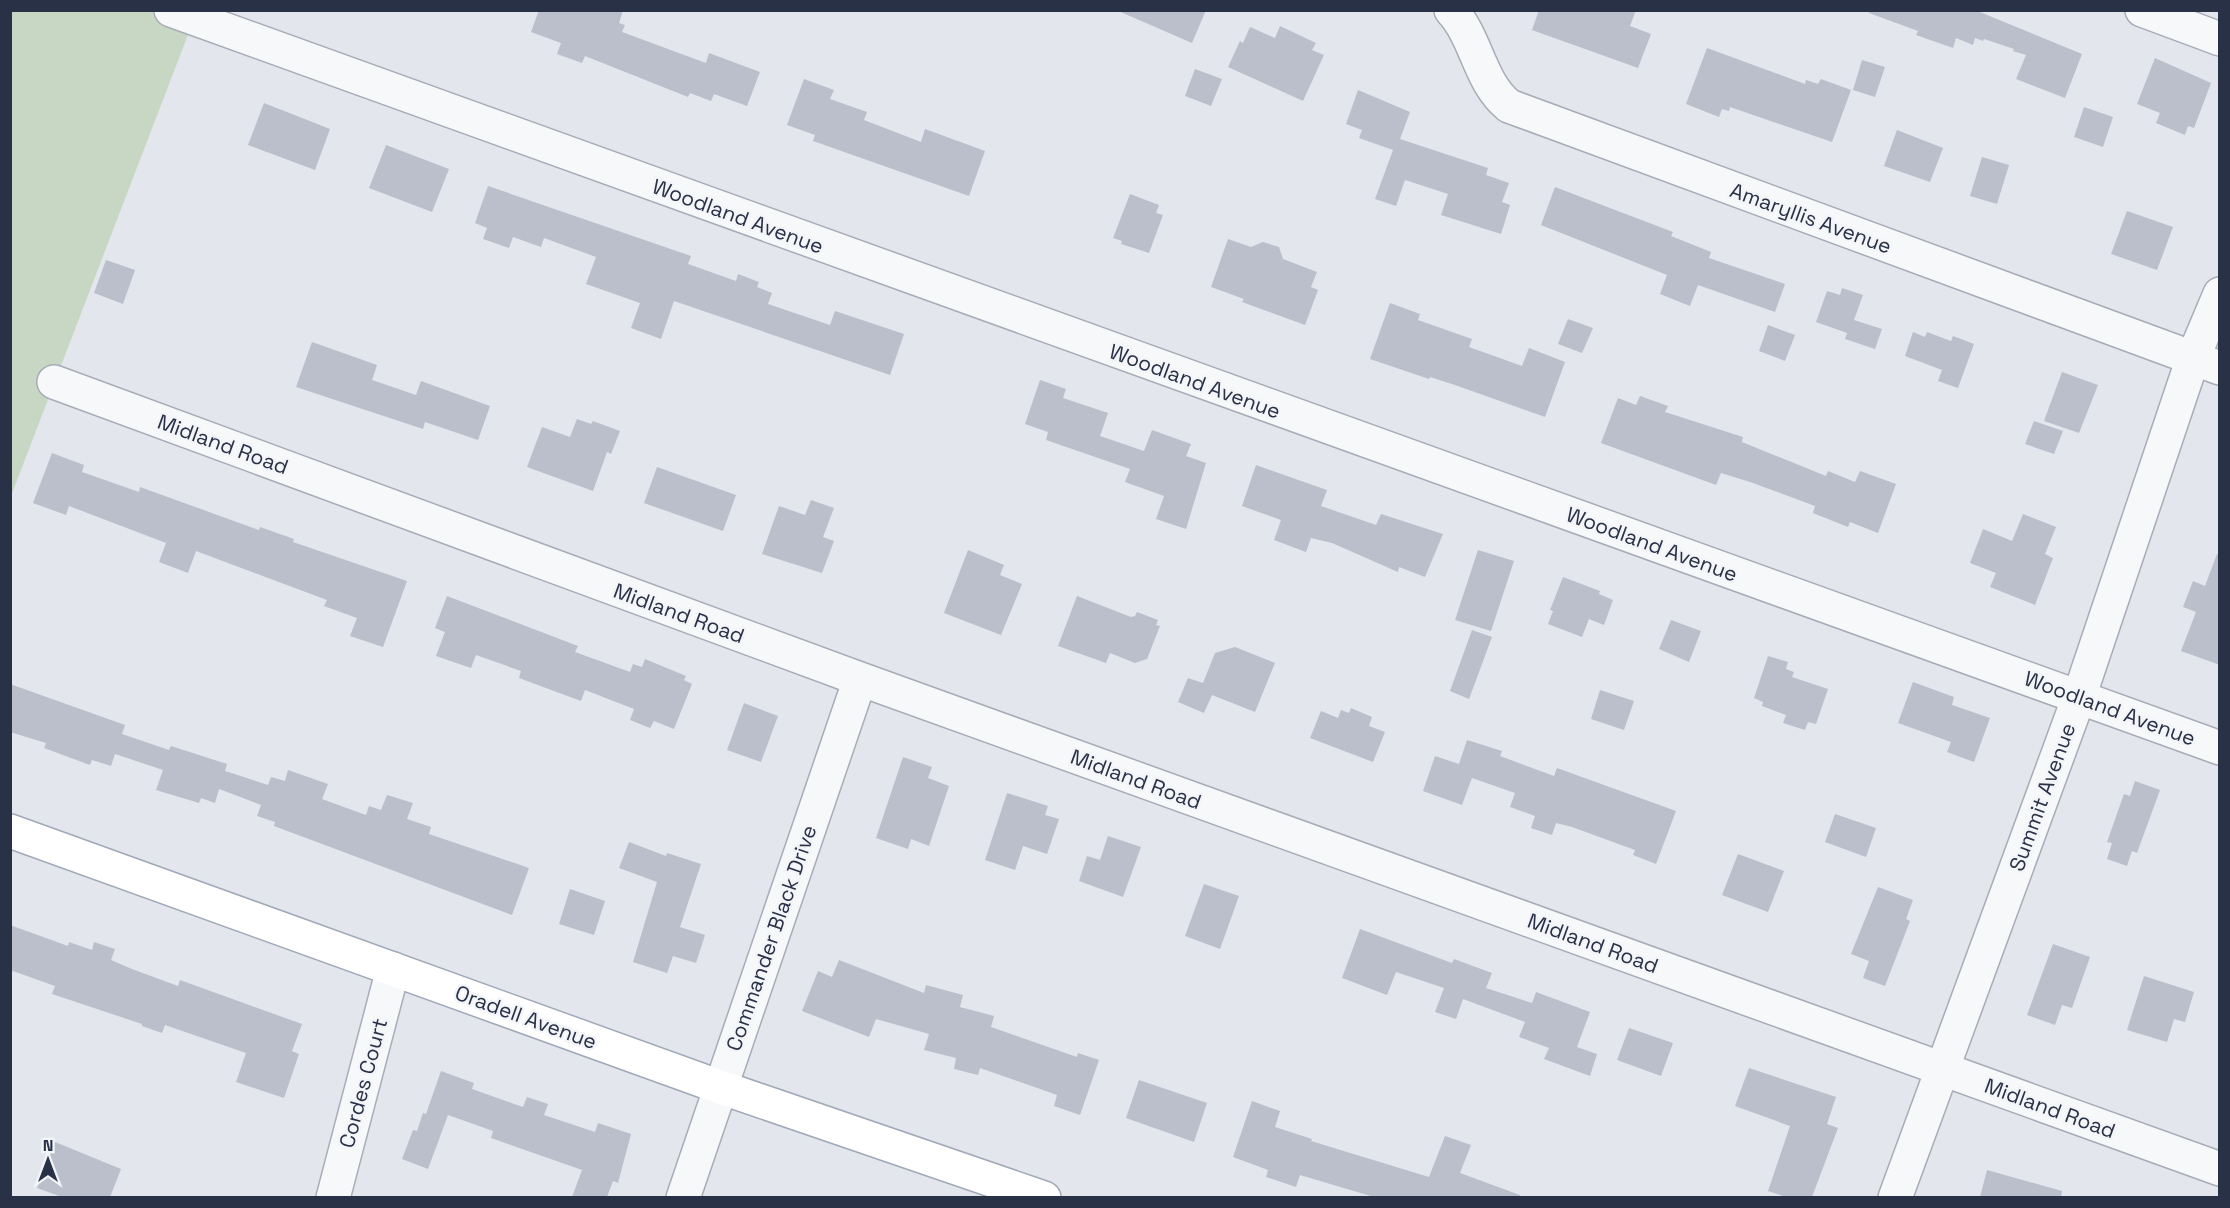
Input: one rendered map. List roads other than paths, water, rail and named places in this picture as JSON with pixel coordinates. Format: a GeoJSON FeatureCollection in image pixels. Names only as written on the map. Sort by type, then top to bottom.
{"type":"FeatureCollection","features":[{"type":"Feature","properties":{"kind":"main road","name":"Oradell Avenue"},"geometry":{"type":"LineString","coordinates":[[10,831],[720,1087],[1044,1197]]}},
{"type":"Feature","properties":{"kind":"street","name":"Woodland Avenue"},"geometry":{"type":"LineString","coordinates":[[171,10],[994,309],[2220,748]]}},
{"type":"Feature","properties":{"kind":"street","name":"Amaryllis Avenue"},"geometry":{"type":"LineString","coordinates":[[1451,10],[1461,21],[1496,96],[1509,106],[2206,363]]}},
{"type":"Feature","properties":{"kind":"street"},"geometry":{"type":"LineString","coordinates":[[2142,10],[2220,39]]}},
{"type":"Feature","properties":{"kind":"street","name":"Summit Avenue"},"geometry":{"type":"LineString","coordinates":[[1895,1197],[1944,1070],[2079,697],[2206,363],[2220,294]]}},
{"type":"Feature","properties":{"kind":"street","name":"Midland Road"},"geometry":{"type":"LineString","coordinates":[[54,382],[860,680],[2220,1169]]}},
{"type":"Feature","properties":{"kind":"street","name":"Commander Black Drive"},"geometry":{"type":"LineString","coordinates":[[683,1197],[860,680]]}},
{"type":"Feature","properties":{"kind":"street","name":"Cordes Court"},"geometry":{"type":"LineString","coordinates":[[333,1197],[393,969]]}}]}
